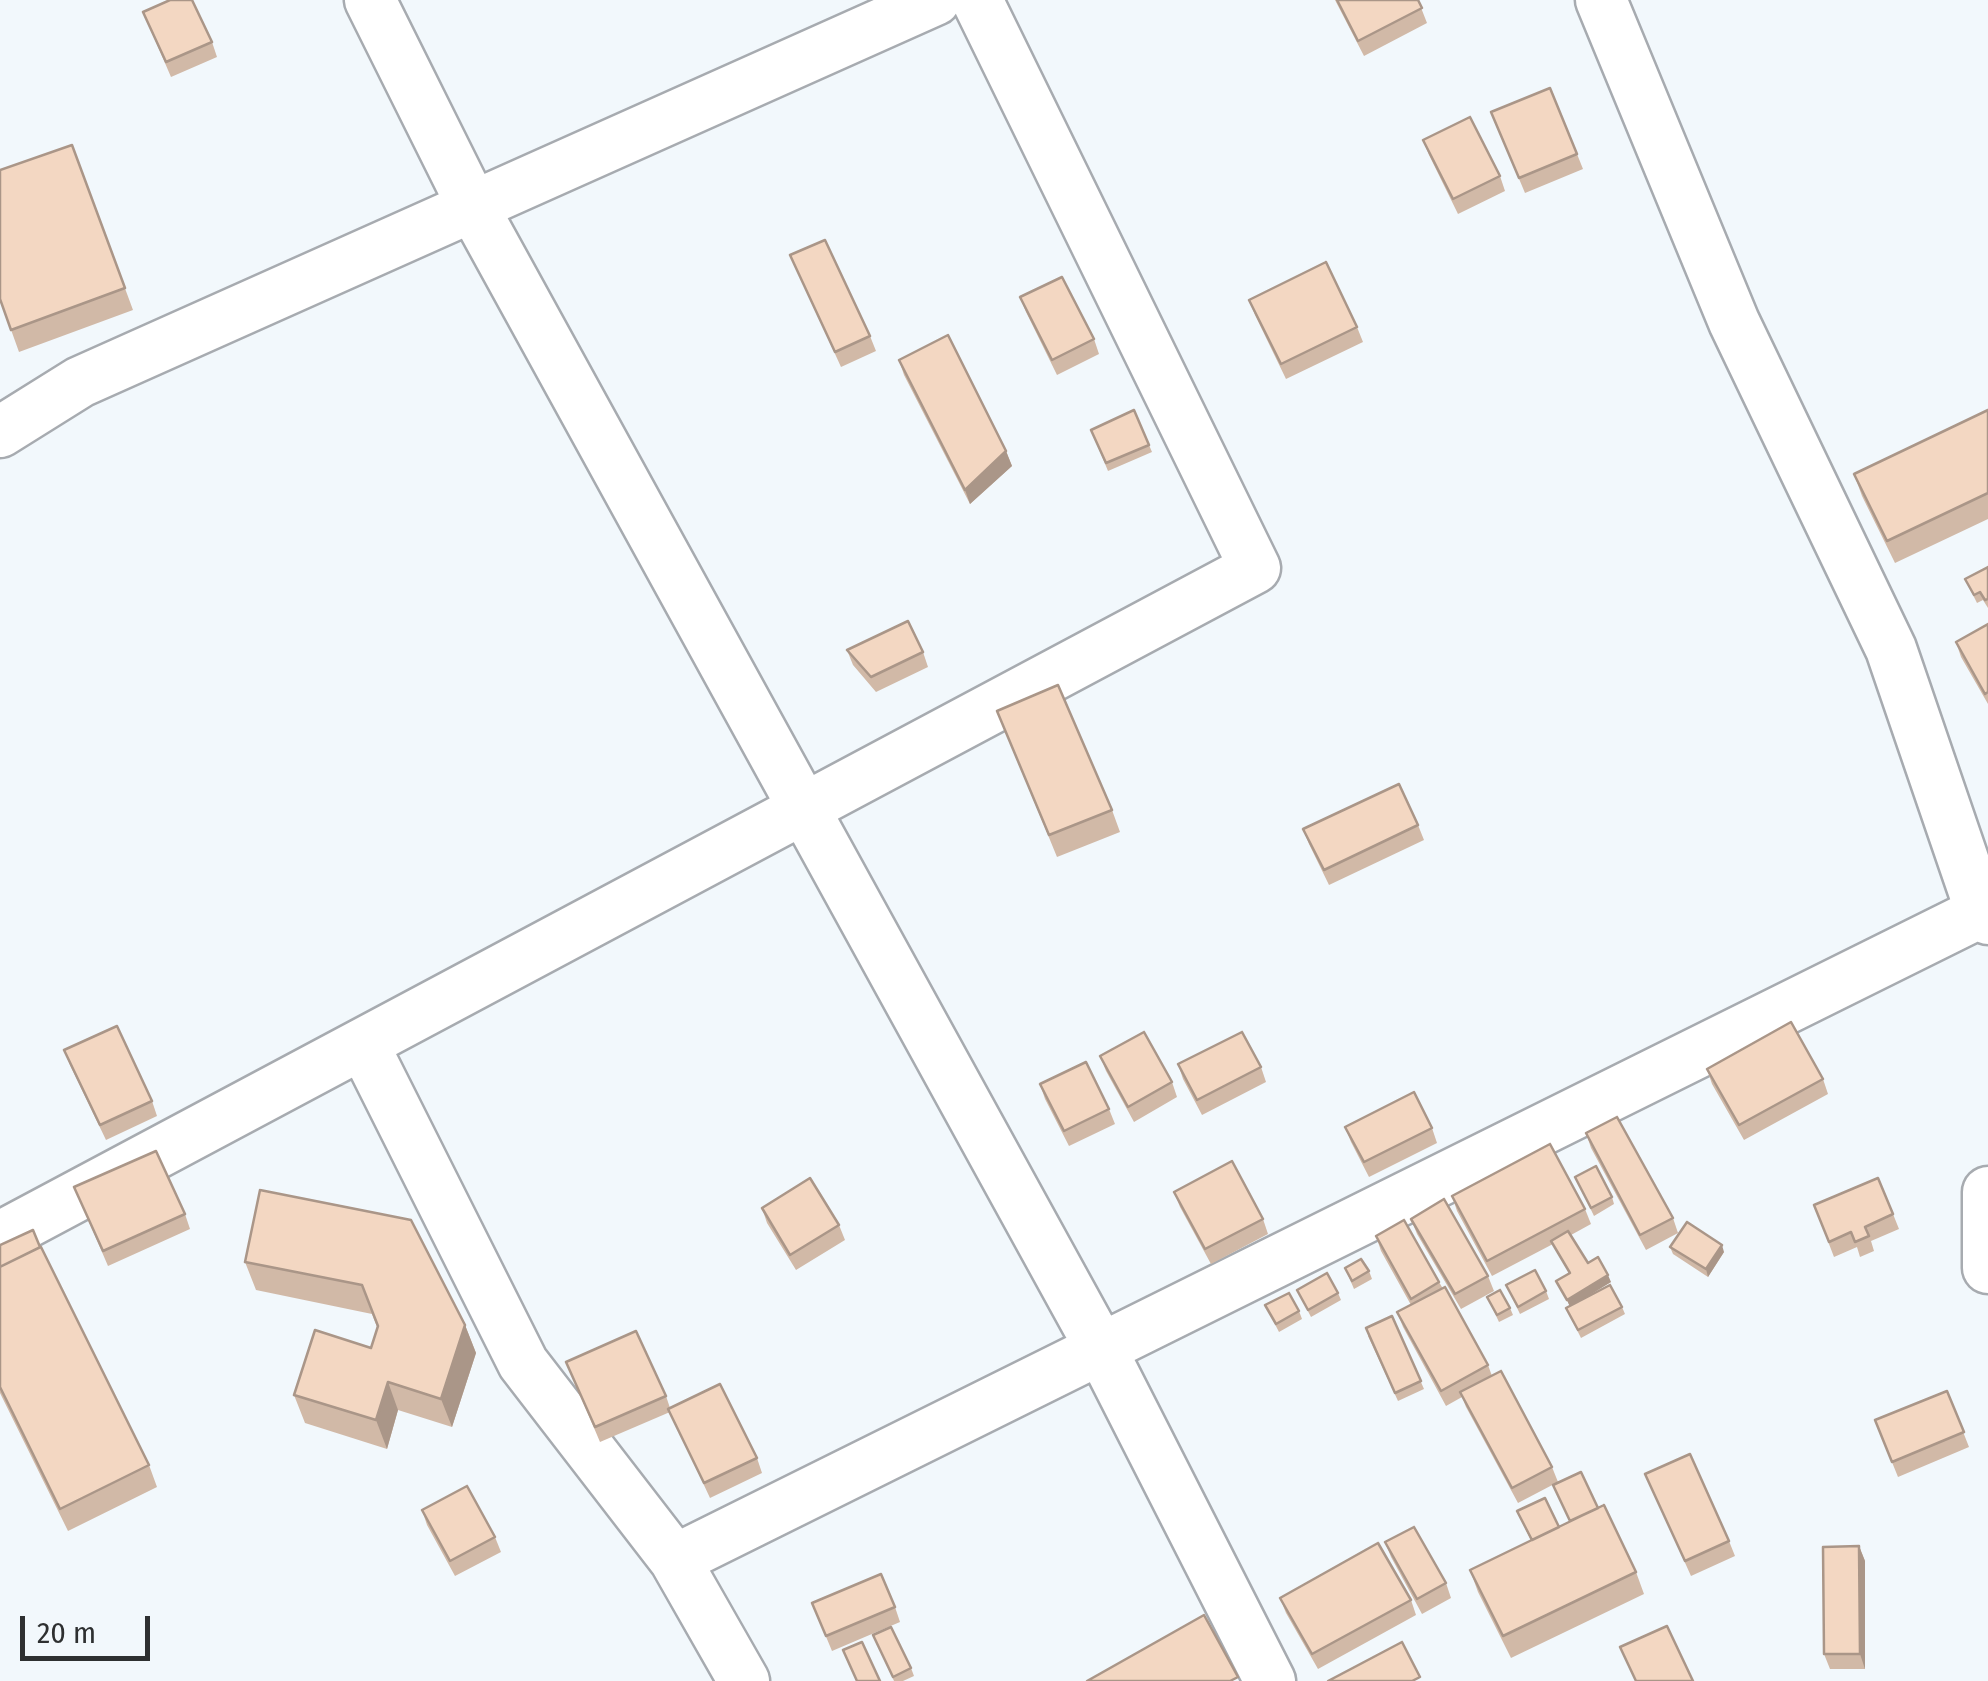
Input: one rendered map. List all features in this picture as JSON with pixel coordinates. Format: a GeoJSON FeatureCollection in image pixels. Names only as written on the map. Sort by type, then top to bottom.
{"type":"FeatureCollection","features":[{"type":"Feature","properties":{"kind":"street"},"geometry":{"type":"LineString","coordinates":[[370,0],[474,207],[1101,1349],[1270,1681]]}},
{"type":"Feature","properties":{"kind":"street"},"geometry":{"type":"LineString","coordinates":[[0,432],[80,382],[934,0]]}},
{"type":"Feature","properties":{"kind":"street"},"geometry":{"type":"LineString","coordinates":[[0,1237],[1255,568],[976,0]]}},
{"type":"Feature","properties":{"kind":"street"},"geometry":{"type":"LineString","coordinates":[[674,1560],[1984,916],[1890,649],[1734,322],[1601,0]]}},
{"type":"Feature","properties":{"kind":"street"},"geometry":{"type":"LineString","coordinates":[[363,1044],[523,1363],[674,1560],[744,1681]]}},
{"type":"Feature","properties":{"kind":"street"},"geometry":{"type":"LineString","coordinates":[[1988,1192],[1988,1268]]}},
{"type":"Feature","properties":{"kind":"building"},"geometry":{"type":"Polygon","coordinates":[[[170,0],[192,0],[212,42],[166,62],[143,12],[170,0]]]}},
{"type":"Feature","properties":{"kind":"building"},"geometry":{"type":"Polygon","coordinates":[[[1337,0],[1418,0],[1422,8],[1358,41],[1337,0]]]}},
{"type":"Feature","properties":{"kind":"building"},"geometry":{"type":"Polygon","coordinates":[[[1550,88],[1577,154],[1519,178],[1491,112],[1550,88]]]}},
{"type":"Feature","properties":{"kind":"building"},"geometry":{"type":"Polygon","coordinates":[[[1470,117],[1500,176],[1453,199],[1423,140],[1470,117]]]}},
{"type":"Feature","properties":{"kind":"building"},"geometry":{"type":"Polygon","coordinates":[[[72,145],[125,288],[11,330],[0,299],[0,170],[72,145]]]}},
{"type":"Feature","properties":{"kind":"building"},"geometry":{"type":"Polygon","coordinates":[[[825,240],[870,336],[835,352],[790,255],[825,240]]]}},
{"type":"Feature","properties":{"kind":"building"},"geometry":{"type":"Polygon","coordinates":[[[1326,262],[1357,327],[1281,364],[1249,300],[1326,262]]]}},
{"type":"Feature","properties":{"kind":"building"},"geometry":{"type":"Polygon","coordinates":[[[1062,277],[1094,339],[1052,360],[1020,297],[1062,277]]]}},
{"type":"Feature","properties":{"kind":"building"},"geometry":{"type":"Polygon","coordinates":[[[948,335],[1006,451],[965,490],[899,360],[948,335]]]}},
{"type":"Feature","properties":{"kind":"building"},"geometry":{"type":"Polygon","coordinates":[[[1134,410],[1149,445],[1106,463],[1091,430],[1134,410]]]}},
{"type":"Feature","properties":{"kind":"building"},"geometry":{"type":"Polygon","coordinates":[[[1988,410],[1988,493],[1887,541],[1854,474],[1988,410]]]}},
{"type":"Feature","properties":{"kind":"building"},"geometry":{"type":"Polygon","coordinates":[[[1988,567],[1985,600],[1980,592],[1974,595],[1965,579],[1988,567]]]}},
{"type":"Feature","properties":{"kind":"building"},"geometry":{"type":"Polygon","coordinates":[[[908,621],[923,652],[871,677],[847,650],[908,621]]]}},
{"type":"Feature","properties":{"kind":"building"},"geometry":{"type":"Polygon","coordinates":[[[1988,624],[1988,692],[1985,694],[1956,642],[1988,624]]]}},
{"type":"Feature","properties":{"kind":"building"},"geometry":{"type":"Polygon","coordinates":[[[1058,685],[1112,810],[1049,835],[997,711],[1058,685]]]}},
{"type":"Feature","properties":{"kind":"building"},"geometry":{"type":"Polygon","coordinates":[[[1399,784],[1418,825],[1324,870],[1303,829],[1399,784]]]}},
{"type":"Feature","properties":{"kind":"building"},"geometry":{"type":"Polygon","coordinates":[[[1791,1022],[1823,1079],[1739,1125],[1707,1069],[1791,1022]]]}},
{"type":"Feature","properties":{"kind":"building"},"geometry":{"type":"Polygon","coordinates":[[[117,1026],[152,1101],[100,1125],[64,1050],[117,1026]]]}},
{"type":"Feature","properties":{"kind":"building"},"geometry":{"type":"Polygon","coordinates":[[[1144,1032],[1172,1082],[1128,1107],[1100,1056],[1144,1032]]]}},
{"type":"Feature","properties":{"kind":"building"},"geometry":{"type":"Polygon","coordinates":[[[1242,1032],[1261,1067],[1197,1100],[1178,1064],[1242,1032]]]}},
{"type":"Feature","properties":{"kind":"building"},"geometry":{"type":"Polygon","coordinates":[[[1086,1062],[1109,1109],[1064,1131],[1040,1084],[1086,1062]]]}},
{"type":"Feature","properties":{"kind":"building"},"geometry":{"type":"Polygon","coordinates":[[[1414,1092],[1432,1128],[1364,1162],[1345,1127],[1414,1092]]]}},
{"type":"Feature","properties":{"kind":"building"},"geometry":{"type":"Polygon","coordinates":[[[1617,1117],[1673,1218],[1640,1235],[1586,1133],[1617,1117]]]}},
{"type":"Feature","properties":{"kind":"building"},"geometry":{"type":"Polygon","coordinates":[[[1550,1144],[1585,1209],[1487,1261],[1452,1196],[1550,1144]]]}},
{"type":"Feature","properties":{"kind":"building"},"geometry":{"type":"Polygon","coordinates":[[[156,1151],[185,1214],[103,1251],[74,1187],[156,1151]]]}},
{"type":"Feature","properties":{"kind":"building"},"geometry":{"type":"Polygon","coordinates":[[[1232,1161],[1263,1219],[1205,1249],[1174,1192],[1232,1161]]]}},
{"type":"Feature","properties":{"kind":"building"},"geometry":{"type":"Polygon","coordinates":[[[1596,1166],[1612,1197],[1591,1208],[1575,1177],[1596,1166]]]}},
{"type":"Feature","properties":{"kind":"building"},"geometry":{"type":"Polygon","coordinates":[[[810,1178],[839,1225],[790,1255],[762,1208],[810,1178]]]}},
{"type":"Feature","properties":{"kind":"building"},"geometry":{"type":"Polygon","coordinates":[[[1878,1178],[1893,1214],[1865,1227],[1869,1236],[1855,1242],[1851,1232],[1829,1242],[1814,1205],[1878,1178]]]}},
{"type":"Feature","properties":{"kind":"building"},"geometry":{"type":"Polygon","coordinates":[[[260,1190],[411,1220],[465,1325],[441,1399],[388,1382],[376,1420],[294,1395],[315,1330],[371,1348],[378,1326],[362,1285],[245,1262],[260,1190]]]}},
{"type":"Feature","properties":{"kind":"building"},"geometry":{"type":"Polygon","coordinates":[[[1444,1199],[1488,1276],[1455,1294],[1411,1219],[1444,1199]]]}},
{"type":"Feature","properties":{"kind":"building"},"geometry":{"type":"Polygon","coordinates":[[[1404,1220],[1439,1282],[1411,1299],[1376,1236],[1404,1220]]]}},
{"type":"Feature","properties":{"kind":"building"},"geometry":{"type":"Polygon","coordinates":[[[1687,1222],[1722,1245],[1706,1269],[1670,1247],[1687,1222]]]}},
{"type":"Feature","properties":{"kind":"building"},"geometry":{"type":"Polygon","coordinates":[[[33,1230],[40,1247],[0,1267],[0,1245],[33,1230]]]}},
{"type":"Feature","properties":{"kind":"building"},"geometry":{"type":"Polygon","coordinates":[[[1568,1231],[1588,1263],[1598,1257],[1608,1275],[1567,1300],[1556,1281],[1570,1273],[1551,1241],[1568,1231]]]}},
{"type":"Feature","properties":{"kind":"building"},"geometry":{"type":"Polygon","coordinates":[[[41,1247],[149,1465],[60,1509],[0,1387],[0,1267],[41,1247]]]}},
{"type":"Feature","properties":{"kind":"building"},"geometry":{"type":"Polygon","coordinates":[[[1361,1259],[1369,1271],[1352,1281],[1345,1268],[1361,1259]]]}},
{"type":"Feature","properties":{"kind":"building"},"geometry":{"type":"Polygon","coordinates":[[[1535,1270],[1546,1291],[1518,1307],[1506,1285],[1535,1270]]]}},
{"type":"Feature","properties":{"kind":"building"},"geometry":{"type":"Polygon","coordinates":[[[1327,1273],[1338,1293],[1308,1310],[1297,1290],[1327,1273]]]}},
{"type":"Feature","properties":{"kind":"building"},"geometry":{"type":"Polygon","coordinates":[[[1610,1285],[1622,1307],[1578,1330],[1566,1308],[1610,1285]]]}},
{"type":"Feature","properties":{"kind":"building"},"geometry":{"type":"Polygon","coordinates":[[[1445,1287],[1488,1365],[1441,1391],[1397,1312],[1445,1287]]]}},
{"type":"Feature","properties":{"kind":"building"},"geometry":{"type":"Polygon","coordinates":[[[1500,1290],[1510,1308],[1497,1315],[1487,1297],[1500,1290]]]}},
{"type":"Feature","properties":{"kind":"building"},"geometry":{"type":"Polygon","coordinates":[[[1289,1293],[1299,1311],[1276,1324],[1265,1305],[1289,1293]]]}},
{"type":"Feature","properties":{"kind":"building"},"geometry":{"type":"Polygon","coordinates":[[[1392,1316],[1421,1381],[1395,1393],[1366,1328],[1392,1316]]]}},
{"type":"Feature","properties":{"kind":"building"},"geometry":{"type":"Polygon","coordinates":[[[636,1331],[666,1396],[595,1427],[566,1362],[636,1331]]]}},
{"type":"Feature","properties":{"kind":"building"},"geometry":{"type":"Polygon","coordinates":[[[1501,1371],[1552,1467],[1512,1488],[1460,1392],[1501,1371]]]}},
{"type":"Feature","properties":{"kind":"building"},"geometry":{"type":"Polygon","coordinates":[[[720,1384],[757,1458],[704,1483],[668,1409],[720,1384]]]}},
{"type":"Feature","properties":{"kind":"building"},"geometry":{"type":"Polygon","coordinates":[[[1947,1391],[1964,1432],[1892,1462],[1875,1420],[1947,1391]]]}},
{"type":"Feature","properties":{"kind":"building"},"geometry":{"type":"Polygon","coordinates":[[[1690,1454],[1729,1541],[1685,1561],[1645,1474],[1690,1454]]]}},
{"type":"Feature","properties":{"kind":"building"},"geometry":{"type":"Polygon","coordinates":[[[1581,1472],[1598,1508],[1570,1521],[1553,1485],[1581,1472]]]}},
{"type":"Feature","properties":{"kind":"building"},"geometry":{"type":"Polygon","coordinates":[[[467,1486],[495,1537],[450,1561],[422,1510],[467,1486]]]}},
{"type":"Feature","properties":{"kind":"building"},"geometry":{"type":"Polygon","coordinates":[[[1545,1498],[1559,1527],[1532,1540],[1517,1511],[1545,1498]]]}},
{"type":"Feature","properties":{"kind":"building"},"geometry":{"type":"Polygon","coordinates":[[[1604,1505],[1636,1572],[1503,1636],[1470,1570],[1604,1505]]]}},
{"type":"Feature","properties":{"kind":"building"},"geometry":{"type":"Polygon","coordinates":[[[1414,1527],[1446,1583],[1417,1599],[1385,1542],[1414,1527]]]}},
{"type":"Feature","properties":{"kind":"building"},"geometry":{"type":"Polygon","coordinates":[[[1378,1543],[1411,1600],[1312,1654],[1280,1598],[1378,1543]]]}},
{"type":"Feature","properties":{"kind":"building"},"geometry":{"type":"Polygon","coordinates":[[[1859,1546],[1860,1654],[1824,1654],[1823,1547],[1859,1546]]]}},
{"type":"Feature","properties":{"kind":"building"},"geometry":{"type":"Polygon","coordinates":[[[881,1574],[895,1607],[826,1636],[812,1603],[881,1574]]]}},
{"type":"Feature","properties":{"kind":"building"},"geometry":{"type":"Polygon","coordinates":[[[1204,1615],[1238,1677],[1230,1681],[1087,1681],[1204,1615]]]}},
{"type":"Feature","properties":{"kind":"building"},"geometry":{"type":"Polygon","coordinates":[[[1667,1626],[1693,1681],[1636,1681],[1620,1647],[1667,1626]]]}},
{"type":"Feature","properties":{"kind":"building"},"geometry":{"type":"Polygon","coordinates":[[[891,1627],[911,1668],[893,1677],[873,1635],[891,1627]]]}},
{"type":"Feature","properties":{"kind":"building"},"geometry":{"type":"Polygon","coordinates":[[[862,1642],[880,1681],[857,1681],[843,1650],[862,1642]]]}},
{"type":"Feature","properties":{"kind":"building"},"geometry":{"type":"Polygon","coordinates":[[[1402,1642],[1420,1677],[1412,1681],[1328,1681],[1402,1642]]]}}]}
